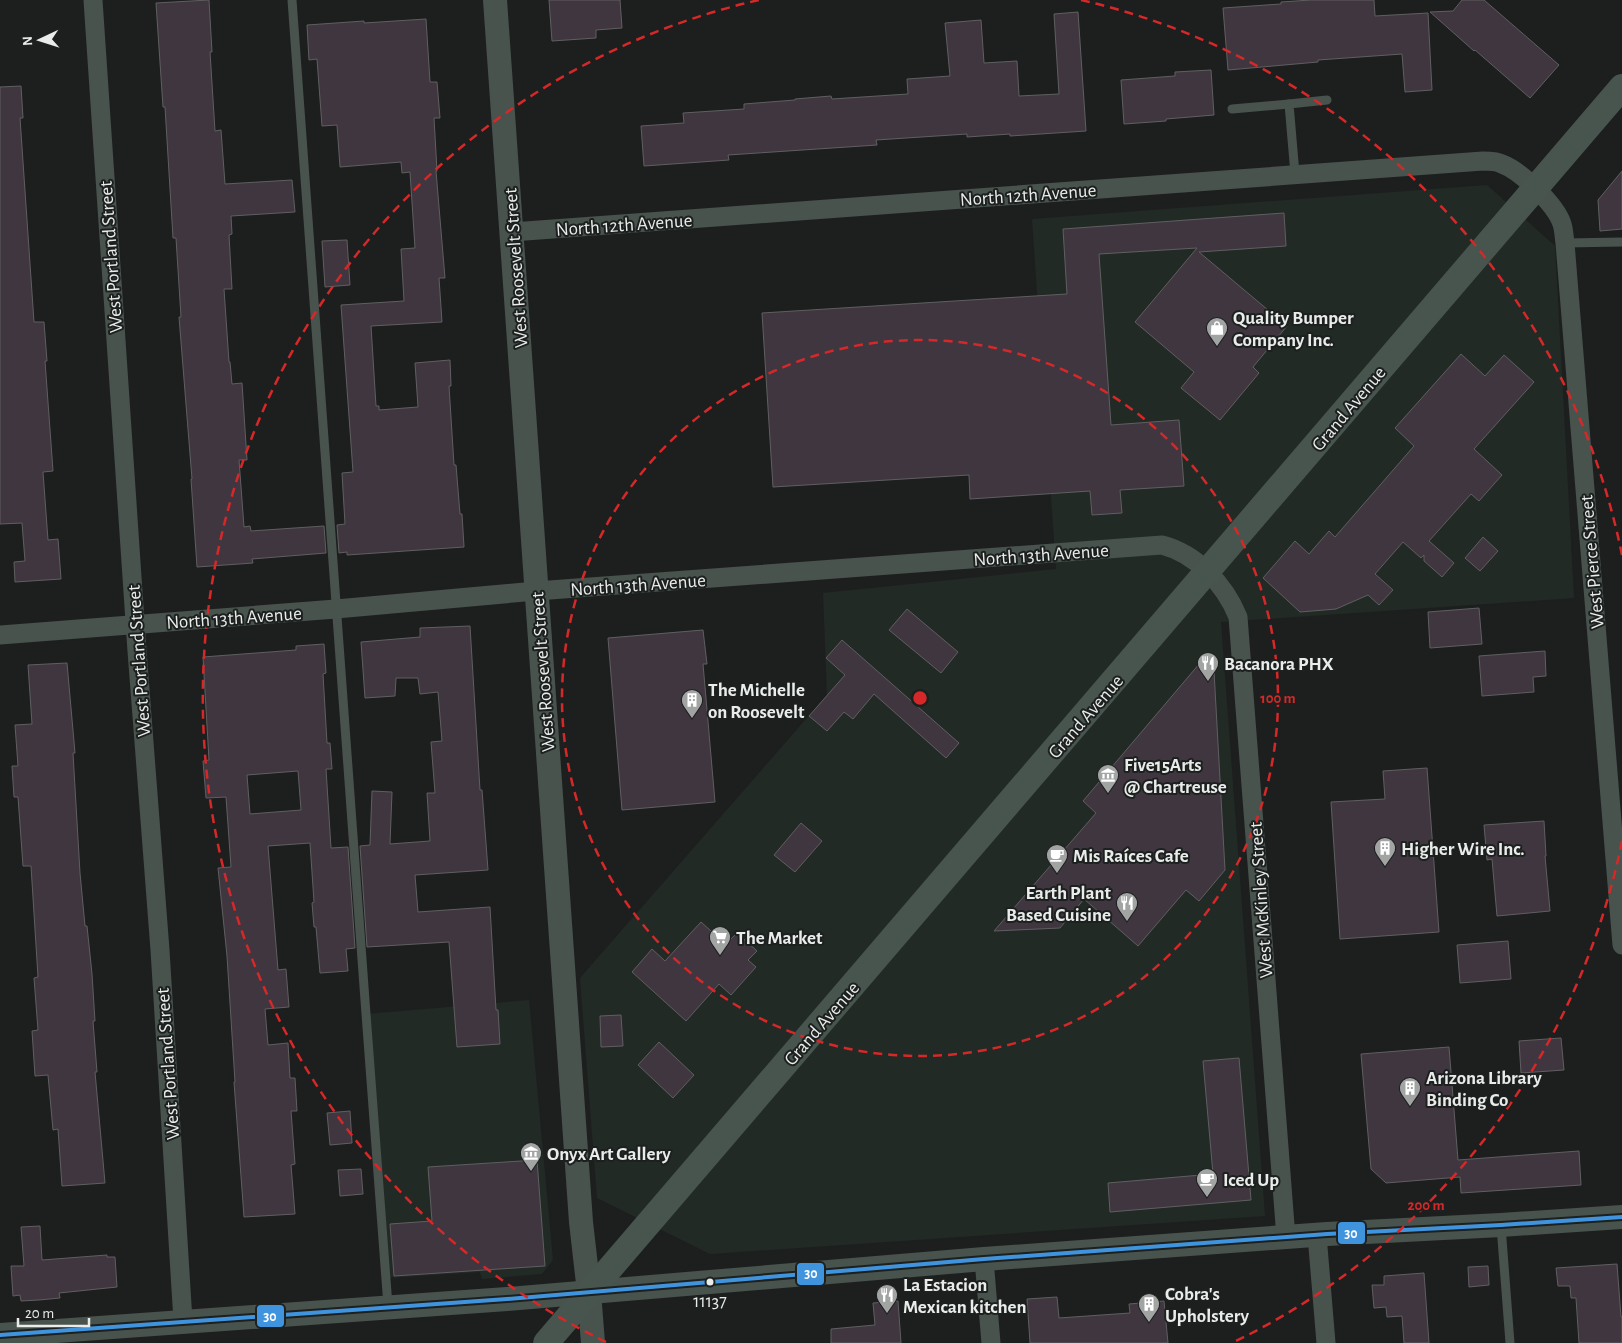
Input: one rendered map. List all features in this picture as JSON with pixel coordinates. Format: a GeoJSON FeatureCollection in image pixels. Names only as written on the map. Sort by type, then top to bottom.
{"type":"FeatureCollection","features":[{"type":"Feature","properties":{"kind":"main road","name":"Grand Avenue"},"geometry":{"type":"LineString","coordinates":[[546,1343],[1622,87]]}},
{"type":"Feature","properties":{"kind":"street","name":"West Portland Street"},"geometry":{"type":"LineString","coordinates":[[93,0],[135,625],[160,950],[183,1321]]}},
{"type":"Feature","properties":{"kind":"street","name":"West Roosevelt Street"},"geometry":{"type":"LineString","coordinates":[[495,0],[581,1222],[593,1343]]}},
{"type":"Feature","properties":{"kind":"street","name":"North 12th Avenue"},"geometry":{"type":"LineString","coordinates":[[512,232],[1483,160],[1501,163],[1536,188]]}},
{"type":"Feature","properties":{"kind":"street","name":"West Pierce Street"},"geometry":{"type":"LineString","coordinates":[[1536,188],[1560,219],[1565,243],[1622,945]]}},
{"type":"Feature","properties":{"kind":"street","name":"North 13th Avenue"},"geometry":{"type":"LineString","coordinates":[[0,635],[336,609],[536,591],[1162,546],[1173,548],[1208,572]]}},
{"type":"Feature","properties":{"kind":"street","name":"West McKinley Street"},"geometry":{"type":"LineString","coordinates":[[1208,572],[1222,587],[1238,617],[1286,1238]]}},
{"type":"Feature","properties":{"kind":"street"},"geometry":{"type":"LineString","coordinates":[[0,1335],[589,1292],[984,1259],[1317,1235],[1622,1217]]}},
{"type":"Feature","properties":{"kind":"street"},"geometry":{"type":"LineString","coordinates":[[1317,1235],[1326,1343]]}},
{"type":"Feature","properties":{"kind":"street"},"geometry":{"type":"LineString","coordinates":[[984,1259],[991,1343]]}},
{"type":"Feature","properties":{"kind":"lane"},"geometry":{"type":"LineString","coordinates":[[292,0],[388,1307]]}},
{"type":"Feature","properties":{"kind":"lane"},"geometry":{"type":"LineString","coordinates":[[1232,109],[1327,100]]}},
{"type":"Feature","properties":{"kind":"lane"},"geometry":{"type":"LineString","coordinates":[[1289,104],[1295,174]]}},
{"type":"Feature","properties":{"kind":"lane"},"geometry":{"type":"LineString","coordinates":[[1565,243],[1622,242]]}},
{"type":"Feature","properties":{"kind":"lane"},"geometry":{"type":"LineString","coordinates":[[1501,1225],[1510,1343]]}},
{"type":"Feature","properties":{"kind":"shaded area"},"geometry":{"type":"Polygon","coordinates":[[[1487,185],[1555,246],[1574,598],[1221,622],[1265,1216],[710,1254],[597,1198],[580,978],[827,695],[823,593],[1056,569],[1032,219],[1487,185]]]}},
{"type":"Feature","properties":{"kind":"shaded area"},"geometry":{"type":"Polygon","coordinates":[[[529,1000],[553,1260],[542,1274],[482,1279],[480,1272],[386,1278],[366,1014],[529,1000]]]}},
{"type":"Feature","properties":{"kind":"building"},"geometry":{"type":"Polygon","coordinates":[[[209,0],[215,131],[221,130],[225,184],[292,180],[295,212],[231,216],[232,234],[229,235],[232,289],[224,289],[232,384],[242,383],[247,460],[239,460],[244,527],[250,526],[251,531],[324,526],[326,553],[252,559],[253,563],[197,567],[179,317],[181,317],[176,238],[173,238],[156,3],[209,0]]]}},
{"type":"Feature","properties":{"kind":"building"},"geometry":{"type":"Polygon","coordinates":[[[549,0],[620,0],[622,28],[596,30],[596,38],[552,41],[549,0]]]}},
{"type":"Feature","properties":{"kind":"building"},"geometry":{"type":"Polygon","coordinates":[[[1311,0],[1374,0],[1375,16],[1428,13],[1432,90],[1405,92],[1402,54],[1318,60],[1318,62],[1228,70],[1223,8],[1311,0]]]}},
{"type":"Feature","properties":{"kind":"building"},"geometry":{"type":"Polygon","coordinates":[[[1462,0],[1484,0],[1559,65],[1530,98],[1430,12],[1453,11],[1462,0]]]}},
{"type":"Feature","properties":{"kind":"building"},"geometry":{"type":"Polygon","coordinates":[[[1078,12],[1086,131],[1010,136],[1010,134],[967,137],[967,134],[876,140],[877,145],[728,155],[729,160],[644,166],[641,126],[684,123],[683,113],[744,109],[744,104],[795,99],[831,96],[832,99],[908,94],[907,79],[950,76],[945,23],[981,20],[984,63],[1017,61],[1019,96],[1059,94],[1054,14],[1078,12]]]}},
{"type":"Feature","properties":{"kind":"building"},"geometry":{"type":"Polygon","coordinates":[[[426,19],[430,82],[437,82],[440,118],[434,118],[436,171],[445,278],[439,278],[442,322],[371,326],[376,406],[379,406],[379,410],[418,407],[415,363],[450,360],[451,386],[449,386],[454,465],[456,465],[460,514],[462,514],[464,547],[347,555],[347,552],[339,553],[337,525],[345,524],[342,473],[353,472],[341,305],[404,301],[401,249],[415,248],[410,172],[402,173],[401,162],[340,167],[337,125],[322,126],[317,59],[309,60],[307,25],[426,19]]]}},
{"type":"Feature","properties":{"kind":"building"},"geometry":{"type":"Polygon","coordinates":[[[1211,70],[1214,115],[1124,124],[1121,80],[1175,76],[1175,72],[1211,70]]]}},
{"type":"Feature","properties":{"kind":"building"},"geometry":{"type":"Polygon","coordinates":[[[21,86],[23,118],[20,118],[34,322],[44,322],[47,361],[45,361],[53,471],[43,472],[48,540],[58,539],[61,579],[15,582],[14,562],[25,561],[22,523],[0,524],[0,87],[21,86]]]}},
{"type":"Feature","properties":{"kind":"building"},"geometry":{"type":"Polygon","coordinates":[[[1622,171],[1622,229],[1600,231],[1598,200],[1622,171]]]}},
{"type":"Feature","properties":{"kind":"building"},"geometry":{"type":"Polygon","coordinates":[[[1284,213],[1286,246],[1199,252],[1287,326],[1253,367],[1259,373],[1220,420],[1181,388],[1194,372],[1135,322],[1197,248],[1099,254],[1111,425],[1179,420],[1184,486],[1120,490],[1122,513],[1092,515],[1090,491],[970,499],[969,475],[773,487],[762,313],[1067,294],[1063,229],[1284,213]]]}},
{"type":"Feature","properties":{"kind":"building"},"geometry":{"type":"Polygon","coordinates":[[[347,240],[350,285],[325,287],[322,241],[347,240]]]}},
{"type":"Feature","properties":{"kind":"building"},"geometry":{"type":"Polygon","coordinates":[[[1461,354],[1485,376],[1504,355],[1534,382],[1474,449],[1502,475],[1479,501],[1471,494],[1429,541],[1454,563],[1442,577],[1424,561],[1424,555],[1421,558],[1403,542],[1375,574],[1393,590],[1379,605],[1368,595],[1336,609],[1300,612],[1263,578],[1295,541],[1309,554],[1329,531],[1335,537],[1414,446],[1395,428],[1461,354]]]}},
{"type":"Feature","properties":{"kind":"building"},"geometry":{"type":"Polygon","coordinates":[[[1483,537],[1498,551],[1480,571],[1465,558],[1483,537]]]}},
{"type":"Feature","properties":{"kind":"building"},"geometry":{"type":"Polygon","coordinates":[[[1479,608],[1482,644],[1430,648],[1428,612],[1479,608]]]}},
{"type":"Feature","properties":{"kind":"building"},"geometry":{"type":"Polygon","coordinates":[[[907,609],[958,652],[941,673],[889,630],[907,609]]]}},
{"type":"Feature","properties":{"kind":"building"},"geometry":{"type":"Polygon","coordinates":[[[470,626],[480,790],[482,790],[488,870],[415,875],[418,912],[490,907],[496,1010],[498,1010],[500,1044],[457,1047],[449,942],[367,947],[360,846],[370,845],[372,791],[392,792],[390,844],[430,841],[427,793],[435,793],[431,742],[442,741],[438,692],[420,694],[418,678],[396,678],[395,696],[365,698],[361,642],[420,637],[420,628],[470,626]]]}},
{"type":"Feature","properties":{"kind":"building","name":"The Michelle on Roosevelt"},"geometry":{"type":"Polygon","coordinates":[[[703,630],[707,664],[703,664],[715,802],[622,810],[608,638],[703,630]]]}},
{"type":"Feature","properties":{"kind":"building"},"geometry":{"type":"Polygon","coordinates":[[[842,640],[959,743],[946,758],[874,694],[853,719],[844,712],[827,731],[809,716],[845,675],[826,658],[842,640]]]}},
{"type":"Feature","properties":{"kind":"building"},"geometry":{"type":"Polygon","coordinates":[[[324,644],[326,673],[323,674],[327,743],[330,743],[332,769],[326,769],[331,848],[348,847],[355,948],[346,949],[348,971],[320,973],[312,903],[314,902],[310,843],[268,846],[278,970],[286,969],[289,1007],[265,1009],[268,1045],[288,1043],[290,1078],[295,1078],[297,1111],[291,1111],[295,1164],[291,1165],[295,1214],[244,1217],[227,956],[218,868],[231,867],[226,797],[206,798],[203,761],[209,760],[203,657],[296,650],[296,646],[324,644]],[[298,771],[247,775],[250,814],[301,810],[298,771]]]}},
{"type":"Feature","properties":{"kind":"building"},"geometry":{"type":"Polygon","coordinates":[[[1545,651],[1546,676],[1533,677],[1534,692],[1482,696],[1479,656],[1545,651]]]}},
{"type":"Feature","properties":{"kind":"building"},"geometry":{"type":"Polygon","coordinates":[[[67,663],[75,753],[73,753],[80,873],[92,974],[97,1072],[95,1072],[105,1183],[62,1186],[58,1129],[53,1130],[48,1075],[35,1076],[32,1031],[38,1030],[34,978],[38,977],[31,866],[23,866],[18,797],[14,797],[12,766],[18,766],[15,725],[32,724],[28,665],[67,663]]]}},
{"type":"Feature","properties":{"kind":"building"},"geometry":{"type":"Polygon","coordinates":[[[1200,663],[1211,665],[1214,671],[1225,870],[1199,901],[1186,890],[1138,946],[1084,899],[1060,928],[994,931],[1096,813],[1083,801],[1200,663]]]}},
{"type":"Feature","properties":{"kind":"building","name":"Higher Wire Inc."},"geometry":{"type":"Polygon","coordinates":[[[1427,768],[1439,932],[1340,939],[1331,802],[1385,799],[1383,771],[1427,768]]]}},
{"type":"Feature","properties":{"kind":"building"},"geometry":{"type":"Polygon","coordinates":[[[1544,821],[1550,911],[1497,916],[1492,859],[1487,860],[1484,825],[1544,821]]]}},
{"type":"Feature","properties":{"kind":"building"},"geometry":{"type":"Polygon","coordinates":[[[801,823],[822,841],[795,872],[774,855],[801,823]]]}},
{"type":"Feature","properties":{"kind":"building"},"geometry":{"type":"Polygon","coordinates":[[[701,922],[721,940],[725,937],[729,941],[737,933],[757,951],[748,960],[756,967],[731,995],[719,984],[686,1021],[632,972],[652,949],[665,961],[701,922]]]}},
{"type":"Feature","properties":{"kind":"building"},"geometry":{"type":"Polygon","coordinates":[[[1508,941],[1511,979],[1460,983],[1457,945],[1508,941]]]}},
{"type":"Feature","properties":{"kind":"building"},"geometry":{"type":"Polygon","coordinates":[[[621,1015],[623,1046],[601,1047],[600,1016],[621,1015]]]}},
{"type":"Feature","properties":{"kind":"building"},"geometry":{"type":"Polygon","coordinates":[[[1561,1038],[1564,1070],[1521,1073],[1519,1041],[1561,1038]]]}},
{"type":"Feature","properties":{"kind":"building"},"geometry":{"type":"Polygon","coordinates":[[[659,1042],[694,1075],[673,1098],[638,1065],[659,1042]]]}},
{"type":"Feature","properties":{"kind":"building","name":"Arizona Library Binding Co"},"geometry":{"type":"Polygon","coordinates":[[[1449,1047],[1458,1160],[1579,1151],[1581,1185],[1461,1193],[1460,1177],[1386,1183],[1371,1169],[1361,1054],[1449,1047]]]}},
{"type":"Feature","properties":{"kind":"building"},"geometry":{"type":"Polygon","coordinates":[[[1239,1058],[1251,1200],[1110,1212],[1108,1183],[1213,1174],[1203,1061],[1239,1058]]]}},
{"type":"Feature","properties":{"kind":"building"},"geometry":{"type":"Polygon","coordinates":[[[350,1111],[352,1143],[330,1145],[327,1113],[350,1111]]]}},
{"type":"Feature","properties":{"kind":"building"},"geometry":{"type":"Polygon","coordinates":[[[537,1160],[545,1266],[394,1276],[390,1224],[432,1221],[428,1167],[537,1160]]]}},
{"type":"Feature","properties":{"kind":"building"},"geometry":{"type":"Polygon","coordinates":[[[361,1169],[363,1194],[340,1196],[338,1170],[361,1169]]]}},
{"type":"Feature","properties":{"kind":"building"},"geometry":{"type":"Polygon","coordinates":[[[40,1226],[42,1260],[107,1255],[107,1257],[115,1257],[117,1287],[59,1293],[60,1298],[39,1300],[21,1301],[20,1295],[13,1296],[11,1266],[24,1266],[21,1227],[40,1226]]]}},
{"type":"Feature","properties":{"kind":"building"},"geometry":{"type":"Polygon","coordinates":[[[1617,1264],[1622,1317],[1622,1343],[1579,1343],[1576,1298],[1571,1298],[1570,1286],[1558,1286],[1556,1268],[1617,1264]]]}},
{"type":"Feature","properties":{"kind":"building"},"geometry":{"type":"Polygon","coordinates":[[[1488,1266],[1489,1285],[1469,1287],[1468,1267],[1488,1266]]]}},
{"type":"Feature","properties":{"kind":"building"},"geometry":{"type":"Polygon","coordinates":[[[1424,1273],[1429,1343],[1404,1343],[1402,1316],[1387,1317],[1386,1307],[1374,1308],[1372,1285],[1384,1285],[1384,1276],[1424,1273]]]}},
{"type":"Feature","properties":{"kind":"building"},"geometry":{"type":"Polygon","coordinates":[[[1057,1297],[1059,1318],[1130,1313],[1129,1304],[1164,1301],[1168,1343],[1030,1343],[1027,1299],[1057,1297]]]}},
{"type":"Feature","properties":{"kind":"building","name":"La Estacion Mexican kitchen"},"geometry":{"type":"Polygon","coordinates":[[[898,1301],[901,1343],[831,1343],[831,1329],[875,1325],[873,1303],[898,1301]]]}},
{"type":"Feature","properties":{"kind":"transit line","name":"30"},"geometry":{"type":"LineString","coordinates":[[0,1335],[507,1299],[984,1259],[1327,1234],[1622,1217]]}},
{"type":"Feature","properties":{"kind":"place","name":"Quality Bumper Company Inc."},"geometry":{"type":"Point","coordinates":[1217,347]}},
{"type":"Feature","properties":{"kind":"place","name":"Bacanora PHX"},"geometry":{"type":"Point","coordinates":[1208,682]}},
{"type":"Feature","properties":{"kind":"place","name":"The Michelle on Roosevelt"},"geometry":{"type":"Point","coordinates":[692,719]}},
{"type":"Feature","properties":{"kind":"place","name":"Five15Arts @ Chartreuse"},"geometry":{"type":"Point","coordinates":[1108,794]}},
{"type":"Feature","properties":{"kind":"place","name":"Higher Wire Inc."},"geometry":{"type":"Point","coordinates":[1385,867]}},
{"type":"Feature","properties":{"kind":"place","name":"Mis Raíces Cafe"},"geometry":{"type":"Point","coordinates":[1057,874]}},
{"type":"Feature","properties":{"kind":"place","name":"Earth Plant Based Cuisine"},"geometry":{"type":"Point","coordinates":[1127,922]}},
{"type":"Feature","properties":{"kind":"place","name":"The Market"},"geometry":{"type":"Point","coordinates":[720,956]}},
{"type":"Feature","properties":{"kind":"place","name":"Arizona Library Binding Co"},"geometry":{"type":"Point","coordinates":[1410,1107]}},
{"type":"Feature","properties":{"kind":"place","name":"Onyx Art Gallery"},"geometry":{"type":"Point","coordinates":[531,1172]}},
{"type":"Feature","properties":{"kind":"place","name":"Iced Up"},"geometry":{"type":"Point","coordinates":[1207,1198]}},
{"type":"Feature","properties":{"kind":"place","name":"11137"},"geometry":{"type":"Point","coordinates":[710,1282]}},
{"type":"Feature","properties":{"kind":"place","name":"La Estacion Mexican kitchen"},"geometry":{"type":"Point","coordinates":[887,1314]}},
{"type":"Feature","properties":{"kind":"place","name":"Cobra's Upholstery"},"geometry":{"type":"Point","coordinates":[1149,1323]}}]}
